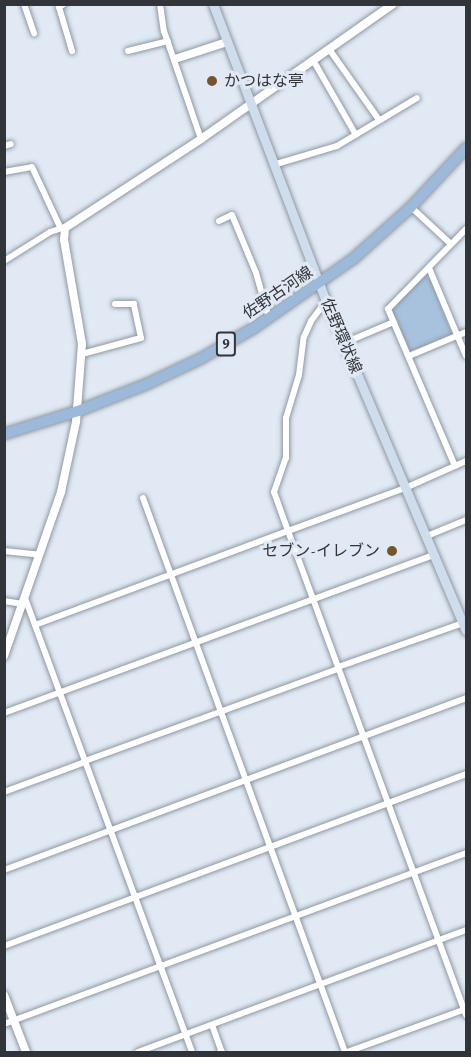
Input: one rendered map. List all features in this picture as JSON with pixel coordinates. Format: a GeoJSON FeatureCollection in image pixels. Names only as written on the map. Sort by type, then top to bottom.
{"type":"FeatureCollection","features":[{"type":"Feature","properties":{"kind":"main road","name":"佐野環状線"},"geometry":{"type":"LineString","coordinates":[[213,4],[326,301],[465,627]]}},
{"type":"Feature","properties":{"kind":"main road","name":"佐野古河線"},"geometry":{"type":"LineString","coordinates":[[4,434],[78,411],[165,376],[269,318],[320,284],[360,252],[411,207],[466,148]]}},
{"type":"Feature","properties":{"kind":"street"},"geometry":{"type":"LineString","coordinates":[[24,4],[34,33]]}},
{"type":"Feature","properties":{"kind":"street"},"geometry":{"type":"LineString","coordinates":[[64,4],[59,7],[72,51]]}},
{"type":"Feature","properties":{"kind":"street"},"geometry":{"type":"LineString","coordinates":[[160,4],[168,40],[201,139]]}},
{"type":"Feature","properties":{"kind":"street"},"geometry":{"type":"LineString","coordinates":[[4,261],[63,228],[201,139],[393,4]]}},
{"type":"Feature","properties":{"kind":"street"},"geometry":{"type":"LineString","coordinates":[[128,51],[168,40]]}},
{"type":"Feature","properties":{"kind":"street"},"geometry":{"type":"LineString","coordinates":[[175,59],[227,42]]}},
{"type":"Feature","properties":{"kind":"street"},"geometry":{"type":"LineString","coordinates":[[329,49],[379,120]]}},
{"type":"Feature","properties":{"kind":"street"},"geometry":{"type":"LineString","coordinates":[[313,60],[356,135]]}},
{"type":"Feature","properties":{"kind":"street"},"geometry":{"type":"LineString","coordinates":[[273,165],[337,146],[417,99]]}},
{"type":"Feature","properties":{"kind":"street"},"geometry":{"type":"LineString","coordinates":[[4,172],[32,167],[63,228],[82,354],[78,411],[66,472],[40,555],[4,656]]}},
{"type":"Feature","properties":{"kind":"street"},"geometry":{"type":"LineString","coordinates":[[411,207],[451,244]]}},
{"type":"Feature","properties":{"kind":"street"},"geometry":{"type":"LineString","coordinates":[[219,221],[232,215],[256,273],[269,318]]}},
{"type":"Feature","properties":{"kind":"street"},"geometry":{"type":"LineString","coordinates":[[455,466],[388,309],[466,229]]}},
{"type":"Feature","properties":{"kind":"street"},"geometry":{"type":"LineString","coordinates":[[429,268],[466,356]]}},
{"type":"Feature","properties":{"kind":"street"},"geometry":{"type":"LineString","coordinates":[[143,498],[346,1053],[466,1011],[438,941],[274,492],[286,458],[286,418],[299,375],[304,337],[311,321],[326,301]]}},
{"type":"Feature","properties":{"kind":"street"},"geometry":{"type":"LineString","coordinates":[[82,354],[141,338],[134,304],[115,304]]}},
{"type":"Feature","properties":{"kind":"street"},"geometry":{"type":"LineString","coordinates":[[344,343],[394,322]]}},
{"type":"Feature","properties":{"kind":"street"},"geometry":{"type":"LineString","coordinates":[[409,356],[466,332]]}},
{"type":"Feature","properties":{"kind":"street"},"geometry":{"type":"LineString","coordinates":[[35,625],[405,488],[466,461]]}},
{"type":"Feature","properties":{"kind":"street"},"geometry":{"type":"LineString","coordinates":[[427,536],[466,519]]}},
{"type":"Feature","properties":{"kind":"street"},"geometry":{"type":"LineString","coordinates":[[4,551],[40,555]]}},
{"type":"Feature","properties":{"kind":"street"},"geometry":{"type":"LineString","coordinates":[[4,713],[434,555]]}},
{"type":"Feature","properties":{"kind":"street"},"geometry":{"type":"LineString","coordinates":[[4,601],[24,601]]}},
{"type":"Feature","properties":{"kind":"street"},"geometry":{"type":"LineString","coordinates":[[24,601],[35,625],[192,1053]]}},
{"type":"Feature","properties":{"kind":"street"},"geometry":{"type":"LineString","coordinates":[[4,792],[338,668],[465,627]]}},
{"type":"Feature","properties":{"kind":"street"},"geometry":{"type":"LineString","coordinates":[[4,870],[466,698]]}},
{"type":"Feature","properties":{"kind":"street"},"geometry":{"type":"LineString","coordinates":[[4,946],[466,774]]}},
{"type":"Feature","properties":{"kind":"street"},"geometry":{"type":"LineString","coordinates":[[4,1024],[466,853]]}},
{"type":"Feature","properties":{"kind":"street"},"geometry":{"type":"LineString","coordinates":[[138,1053],[466,930]]}},
{"type":"Feature","properties":{"kind":"street"},"geometry":{"type":"LineString","coordinates":[[4,995],[26,1053]]}},
{"type":"Feature","properties":{"kind":"street"},"geometry":{"type":"LineString","coordinates":[[212,1025],[222,1052],[220,1053]]}},
{"type":"Feature","properties":{"kind":"shaded area"},"geometry":{"type":"Polygon","coordinates":[[[424,276],[430,278],[452,334],[410,352],[391,309],[424,276]]]}},
{"type":"Feature","properties":{"kind":"place","name":"かつはな亭"},"geometry":{"type":"Point","coordinates":[212,81]}},
{"type":"Feature","properties":{"kind":"place","name":"セブン-イレブン"},"geometry":{"type":"Point","coordinates":[392,551]}}]}
